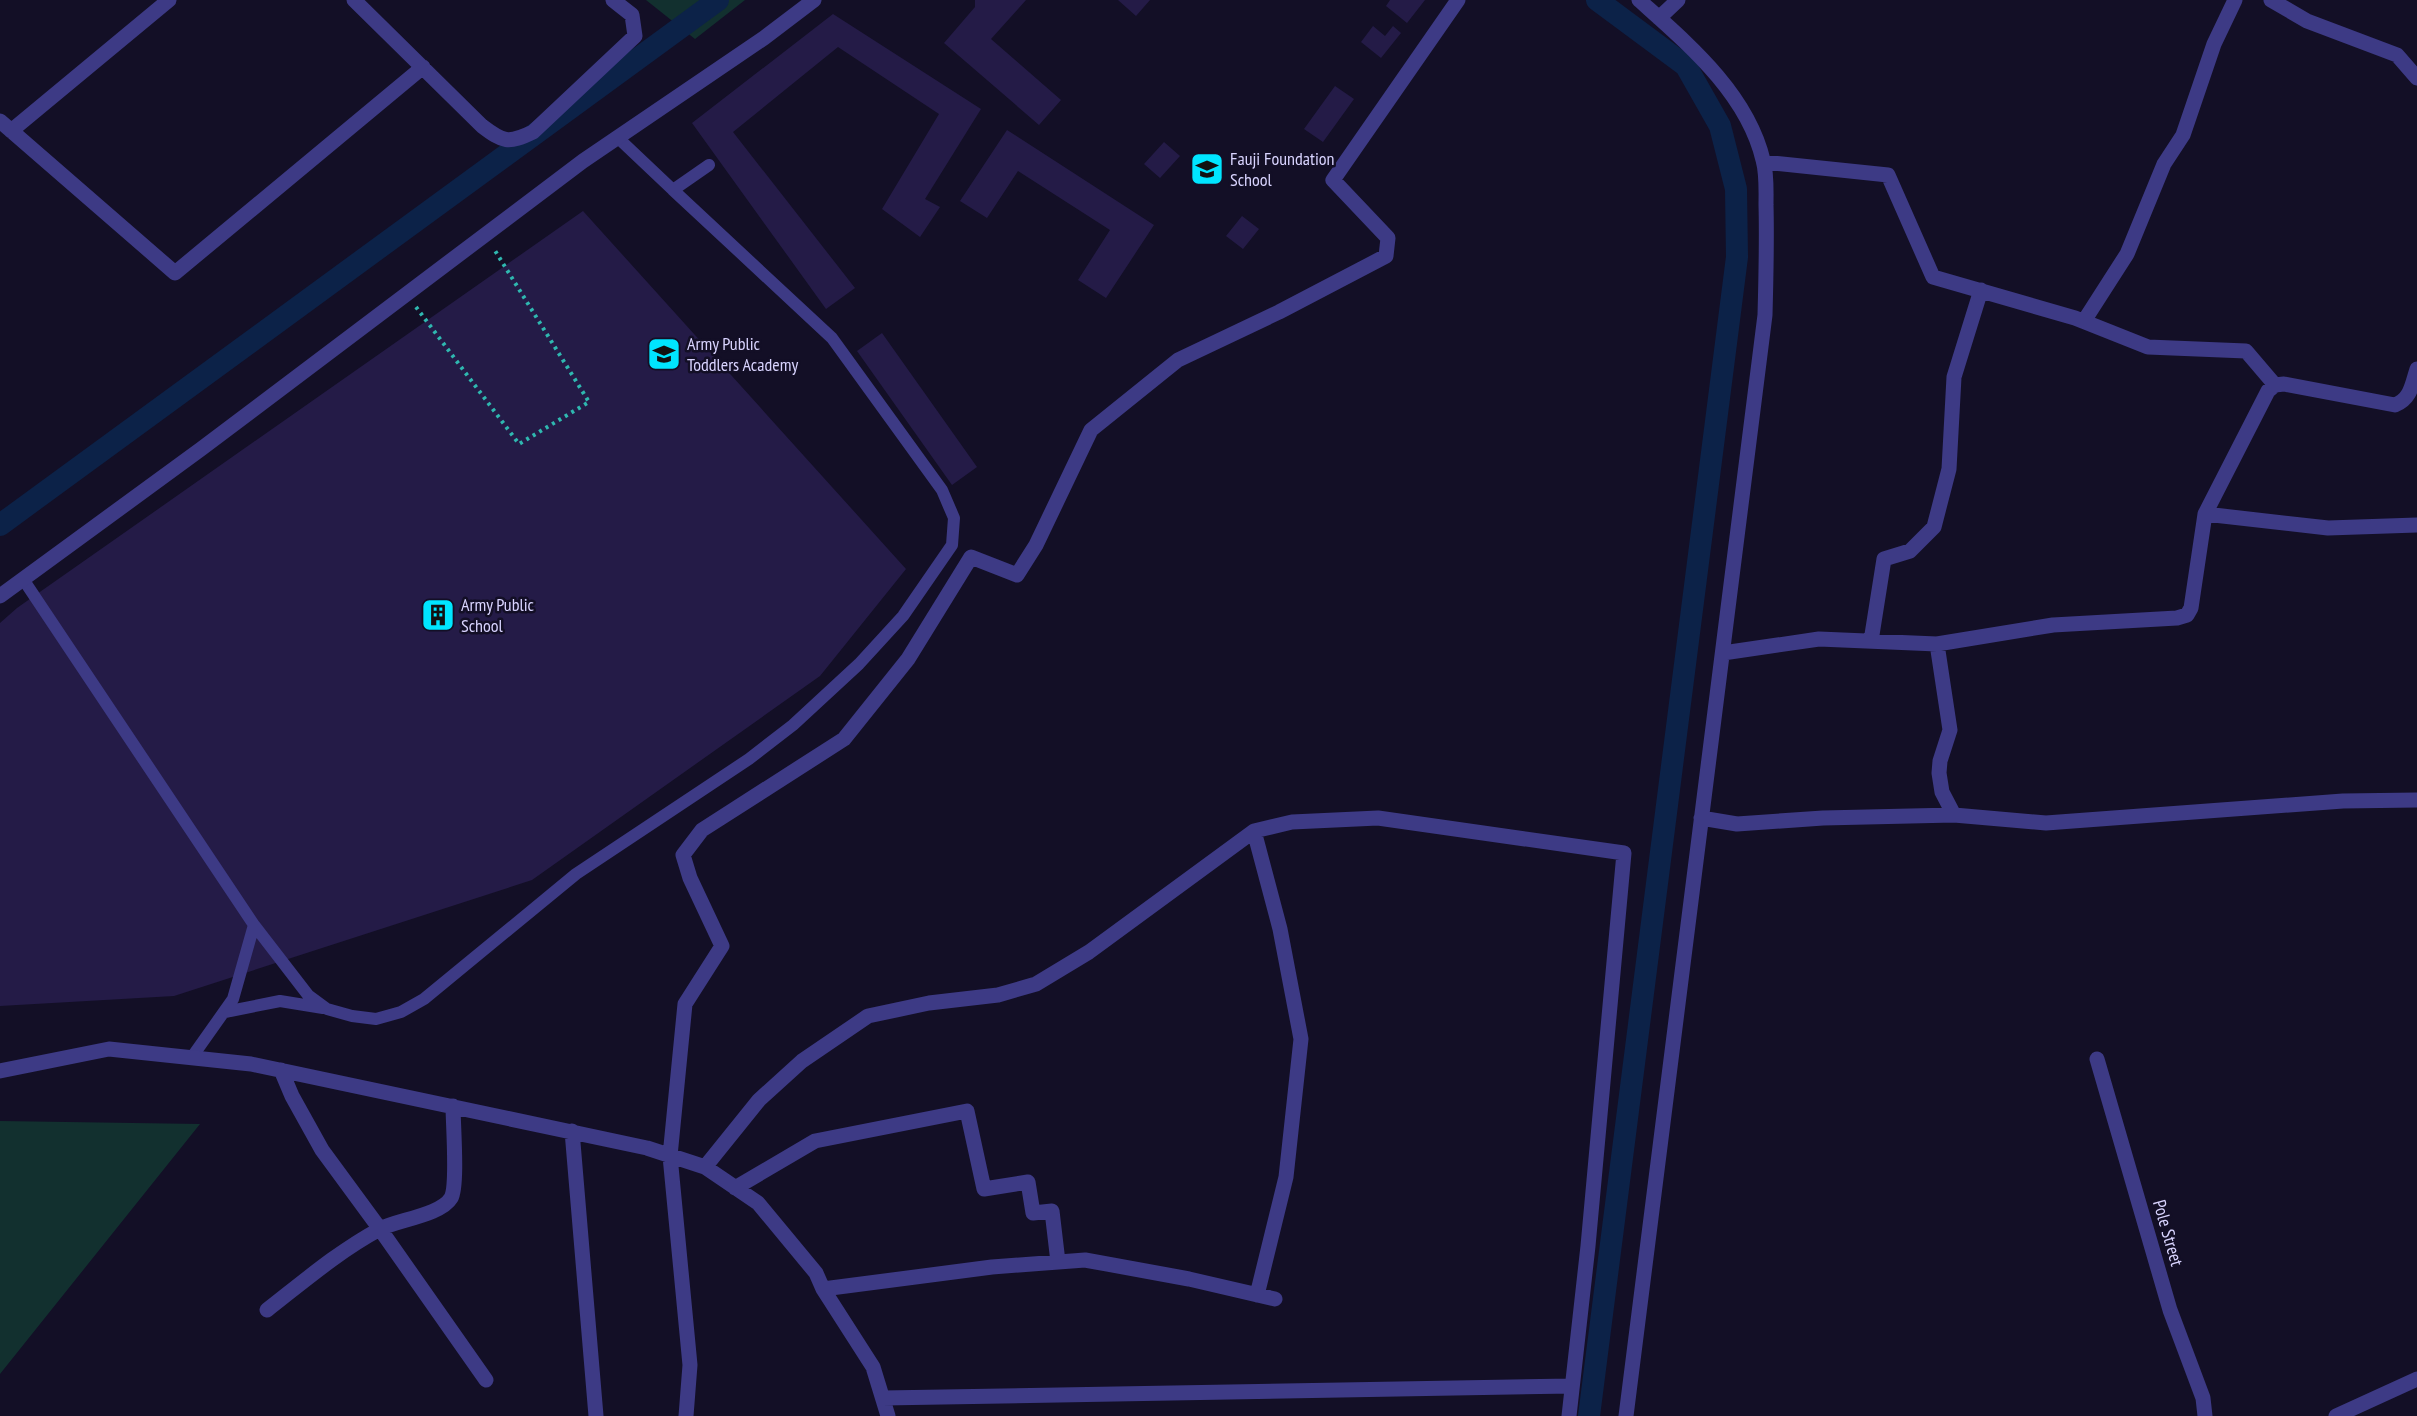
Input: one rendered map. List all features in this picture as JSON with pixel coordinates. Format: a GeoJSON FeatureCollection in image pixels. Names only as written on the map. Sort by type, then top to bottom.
{"type":"FeatureCollection","features":[{"type":"Feature","properties":{"kind":"street"},"geometry":{"type":"LineString","coordinates":[[169,0],[6,126],[175,273],[423,67]]}},
{"type":"Feature","properties":{"kind":"street"},"geometry":{"type":"LineString","coordinates":[[354,0],[499,140],[516,140],[533,132],[635,36],[632,15],[613,0]]}},
{"type":"Feature","properties":{"kind":"street"},"geometry":{"type":"LineString","coordinates":[[0,596],[201,449],[617,137],[764,38],[814,0]]}},
{"type":"Feature","properties":{"kind":"street"},"geometry":{"type":"LineString","coordinates":[[686,1416],[690,1365],[670,1156],[685,1004],[722,946],[690,878],[682,855],[702,830],[844,739],[908,659],[971,557],[1017,575],[1036,545],[1091,430],[1178,360],[1279,312],[1386,256],[1388,238],[1333,180],[1458,0]]}},
{"type":"Feature","properties":{"kind":"street"},"geometry":{"type":"LineString","coordinates":[[1626,1416],[1765,315],[1767,255],[1764,162],[1756,135],[1740,105],[1721,80],[1639,0]]}},
{"type":"Feature","properties":{"kind":"street"},"geometry":{"type":"LineString","coordinates":[[1659,18],[1678,0]]}},
{"type":"Feature","properties":{"kind":"street"},"geometry":{"type":"LineString","coordinates":[[2084,321],[2127,254],[2164,164],[2183,135],[2214,44],[2235,0]]}},
{"type":"Feature","properties":{"kind":"street"},"geometry":{"type":"LineString","coordinates":[[2281,2],[2307,21],[2397,55],[2417,78]]}},
{"type":"Feature","properties":{"kind":"street"},"geometry":{"type":"LineString","coordinates":[[1764,162],[1888,175],[1933,277],[2084,321],[2148,347],[2246,351],[2275,385]]}},
{"type":"Feature","properties":{"kind":"street"},"geometry":{"type":"LineString","coordinates":[[1871,641],[1884,559],[1910,551],[1934,527],[1949,470],[1954,377],[1981,290]]}},
{"type":"Feature","properties":{"kind":"street"},"geometry":{"type":"LineString","coordinates":[[1723,653],[1819,639],[1937,644],[2053,625],[2177,618],[2187,615],[2191,608],[2205,514],[2268,391],[2275,385],[2284,384],[2395,405],[2403,402],[2409,395],[2417,369]]}},
{"type":"Feature","properties":{"kind":"street"},"geometry":{"type":"LineString","coordinates":[[2205,514],[2328,528],[2417,525]]}},
{"type":"Feature","properties":{"kind":"street"},"geometry":{"type":"LineString","coordinates":[[1937,644],[1950,730],[1940,761],[1939,773],[1942,792],[1954,815]]}},
{"type":"Feature","properties":{"kind":"street"},"geometry":{"type":"LineString","coordinates":[[1701,818],[1737,824],[1823,818],[1954,815],[2046,823],[2332,801],[2417,800]]}},
{"type":"Feature","properties":{"kind":"street"},"geometry":{"type":"LineString","coordinates":[[705,1167],[759,1100],[802,1061],[868,1016],[929,1004],[998,995],[1036,984],[1089,952],[1254,831],[1292,822],[1378,818],[1624,853],[1590,1234],[1569,1416]]}},
{"type":"Feature","properties":{"kind":"street"},"geometry":{"type":"LineString","coordinates":[[1254,831],[1280,929],[1301,1039],[1286,1177],[1257,1295]]}},
{"type":"Feature","properties":{"kind":"street"},"geometry":{"type":"LineString","coordinates":[[0,1071],[109,1049],[251,1064],[647,1148],[705,1167],[758,1203],[816,1273],[823,1289],[873,1367],[888,1416]]}},
{"type":"Feature","properties":{"kind":"street","name":"Pole Street"},"geometry":{"type":"LineString","coordinates":[[2097,1059],[2170,1310],[2203,1398],[2205,1416]]}},
{"type":"Feature","properties":{"kind":"street"},"geometry":{"type":"LineString","coordinates":[[281,1070],[292,1096],[322,1150],[381,1229],[486,1380]]}},
{"type":"Feature","properties":{"kind":"street"},"geometry":{"type":"LineString","coordinates":[[267,1310],[318,1270],[381,1229],[444,1206],[452,1197],[453,1106]]}},
{"type":"Feature","properties":{"kind":"street"},"geometry":{"type":"LineString","coordinates":[[735,1188],[815,1142],[967,1111],[984,1189],[1028,1182],[1033,1214],[1052,1211],[1058,1262]]}},
{"type":"Feature","properties":{"kind":"street"},"geometry":{"type":"LineString","coordinates":[[572,1131],[596,1416]]}},
{"type":"Feature","properties":{"kind":"street"},"geometry":{"type":"LineString","coordinates":[[823,1289],[992,1267],[1085,1260],[1189,1279],[1275,1299]]}},
{"type":"Feature","properties":{"kind":"street"},"geometry":{"type":"LineString","coordinates":[[2336,1416],[2417,1379]]}},
{"type":"Feature","properties":{"kind":"street"},"geometry":{"type":"LineString","coordinates":[[883,1398],[1572,1386]]}},
{"type":"Feature","properties":{"kind":"lane"},"geometry":{"type":"LineString","coordinates":[[225,1012],[280,1001],[352,1016],[376,1018],[401,1012],[417,1003],[576,874],[749,759],[793,725],[859,664],[903,616],[952,545],[954,518],[942,490],[832,338],[617,137]]}},
{"type":"Feature","properties":{"kind":"lane"},"geometry":{"type":"LineString","coordinates":[[673,190],[709,165]]}},
{"type":"Feature","properties":{"kind":"lane"},"geometry":{"type":"LineString","coordinates":[[23,579],[254,925],[308,995],[327,1009]]}},
{"type":"Feature","properties":{"kind":"lane"},"geometry":{"type":"LineString","coordinates":[[192,1057],[233,999],[254,925]]}},
{"type":"Feature","properties":{"kind":"path"},"geometry":{"type":"LineString","coordinates":[[406,294],[519,444],[589,402],[485,235]]}},
{"type":"Feature","properties":{"kind":"green space"},"geometry":{"type":"Polygon","coordinates":[[[646,0],[745,0],[695,39],[646,0]]]}},
{"type":"Feature","properties":{"kind":"green space"},"geometry":{"type":"Polygon","coordinates":[[[0,1121],[200,1124],[0,1374],[0,1121]]]}},
{"type":"Feature","properties":{"kind":"building"},"geometry":{"type":"Polygon","coordinates":[[[975,0],[1026,0],[991,39],[1061,100],[1039,125],[944,43],[975,7],[975,0]]]}},
{"type":"Feature","properties":{"kind":"building"},"geometry":{"type":"Polygon","coordinates":[[[1118,0],[1150,0],[1136,16],[1118,0]]]}},
{"type":"Feature","properties":{"kind":"building"},"geometry":{"type":"Polygon","coordinates":[[[1390,0],[1425,0],[1407,23],[1386,6],[1390,0]]]}},
{"type":"Feature","properties":{"kind":"building"},"geometry":{"type":"Polygon","coordinates":[[[833,14],[981,109],[925,199],[940,207],[920,237],[882,209],[939,114],[838,47],[733,132],[855,288],[826,309],[692,123],[833,14]]]}},
{"type":"Feature","properties":{"kind":"building"},"geometry":{"type":"Polygon","coordinates":[[[1373,26],[1385,36],[1393,26],[1401,33],[1381,58],[1361,42],[1373,26]]]}},
{"type":"Feature","properties":{"kind":"building"},"geometry":{"type":"Polygon","coordinates":[[[1335,86],[1354,99],[1323,142],[1304,129],[1335,86]]]}},
{"type":"Feature","properties":{"kind":"building"},"geometry":{"type":"Polygon","coordinates":[[[1007,130],[1154,225],[1106,298],[1078,280],[1110,230],[1018,171],[987,218],[960,201],[1007,130]]]}},
{"type":"Feature","properties":{"kind":"building"},"geometry":{"type":"Polygon","coordinates":[[[1164,142],[1180,156],[1160,178],[1144,164],[1164,142]]]}},
{"type":"Feature","properties":{"kind":"building","name":"Army Public School"},"geometry":{"type":"Polygon","coordinates":[[[583,211],[906,569],[820,676],[532,880],[174,996],[0,1006],[0,623],[17,608],[583,211]]]}},
{"type":"Feature","properties":{"kind":"building"},"geometry":{"type":"Polygon","coordinates":[[[1242,216],[1259,229],[1243,249],[1226,236],[1242,216]]]}},
{"type":"Feature","properties":{"kind":"building"},"geometry":{"type":"Polygon","coordinates":[[[882,333],[977,467],[952,485],[857,351],[882,333]]]}},
{"type":"Feature","properties":{"kind":"waterway"},"geometry":{"type":"LineString","coordinates":[[0,525],[718,0]]}},
{"type":"Feature","properties":{"kind":"waterway"},"geometry":{"type":"LineString","coordinates":[[1589,1416],[1737,257],[1736,189],[1720,126],[1686,66],[1597,0]]}},
{"type":"Feature","properties":{"kind":"place","name":"Fauji Foundation School"},"geometry":{"type":"Point","coordinates":[1207,169]}},
{"type":"Feature","properties":{"kind":"place","name":"Army Public Toddlers Academy"},"geometry":{"type":"Point","coordinates":[664,354]}},
{"type":"Feature","properties":{"kind":"place","name":"Army Public School"},"geometry":{"type":"Point","coordinates":[438,615]}}]}
